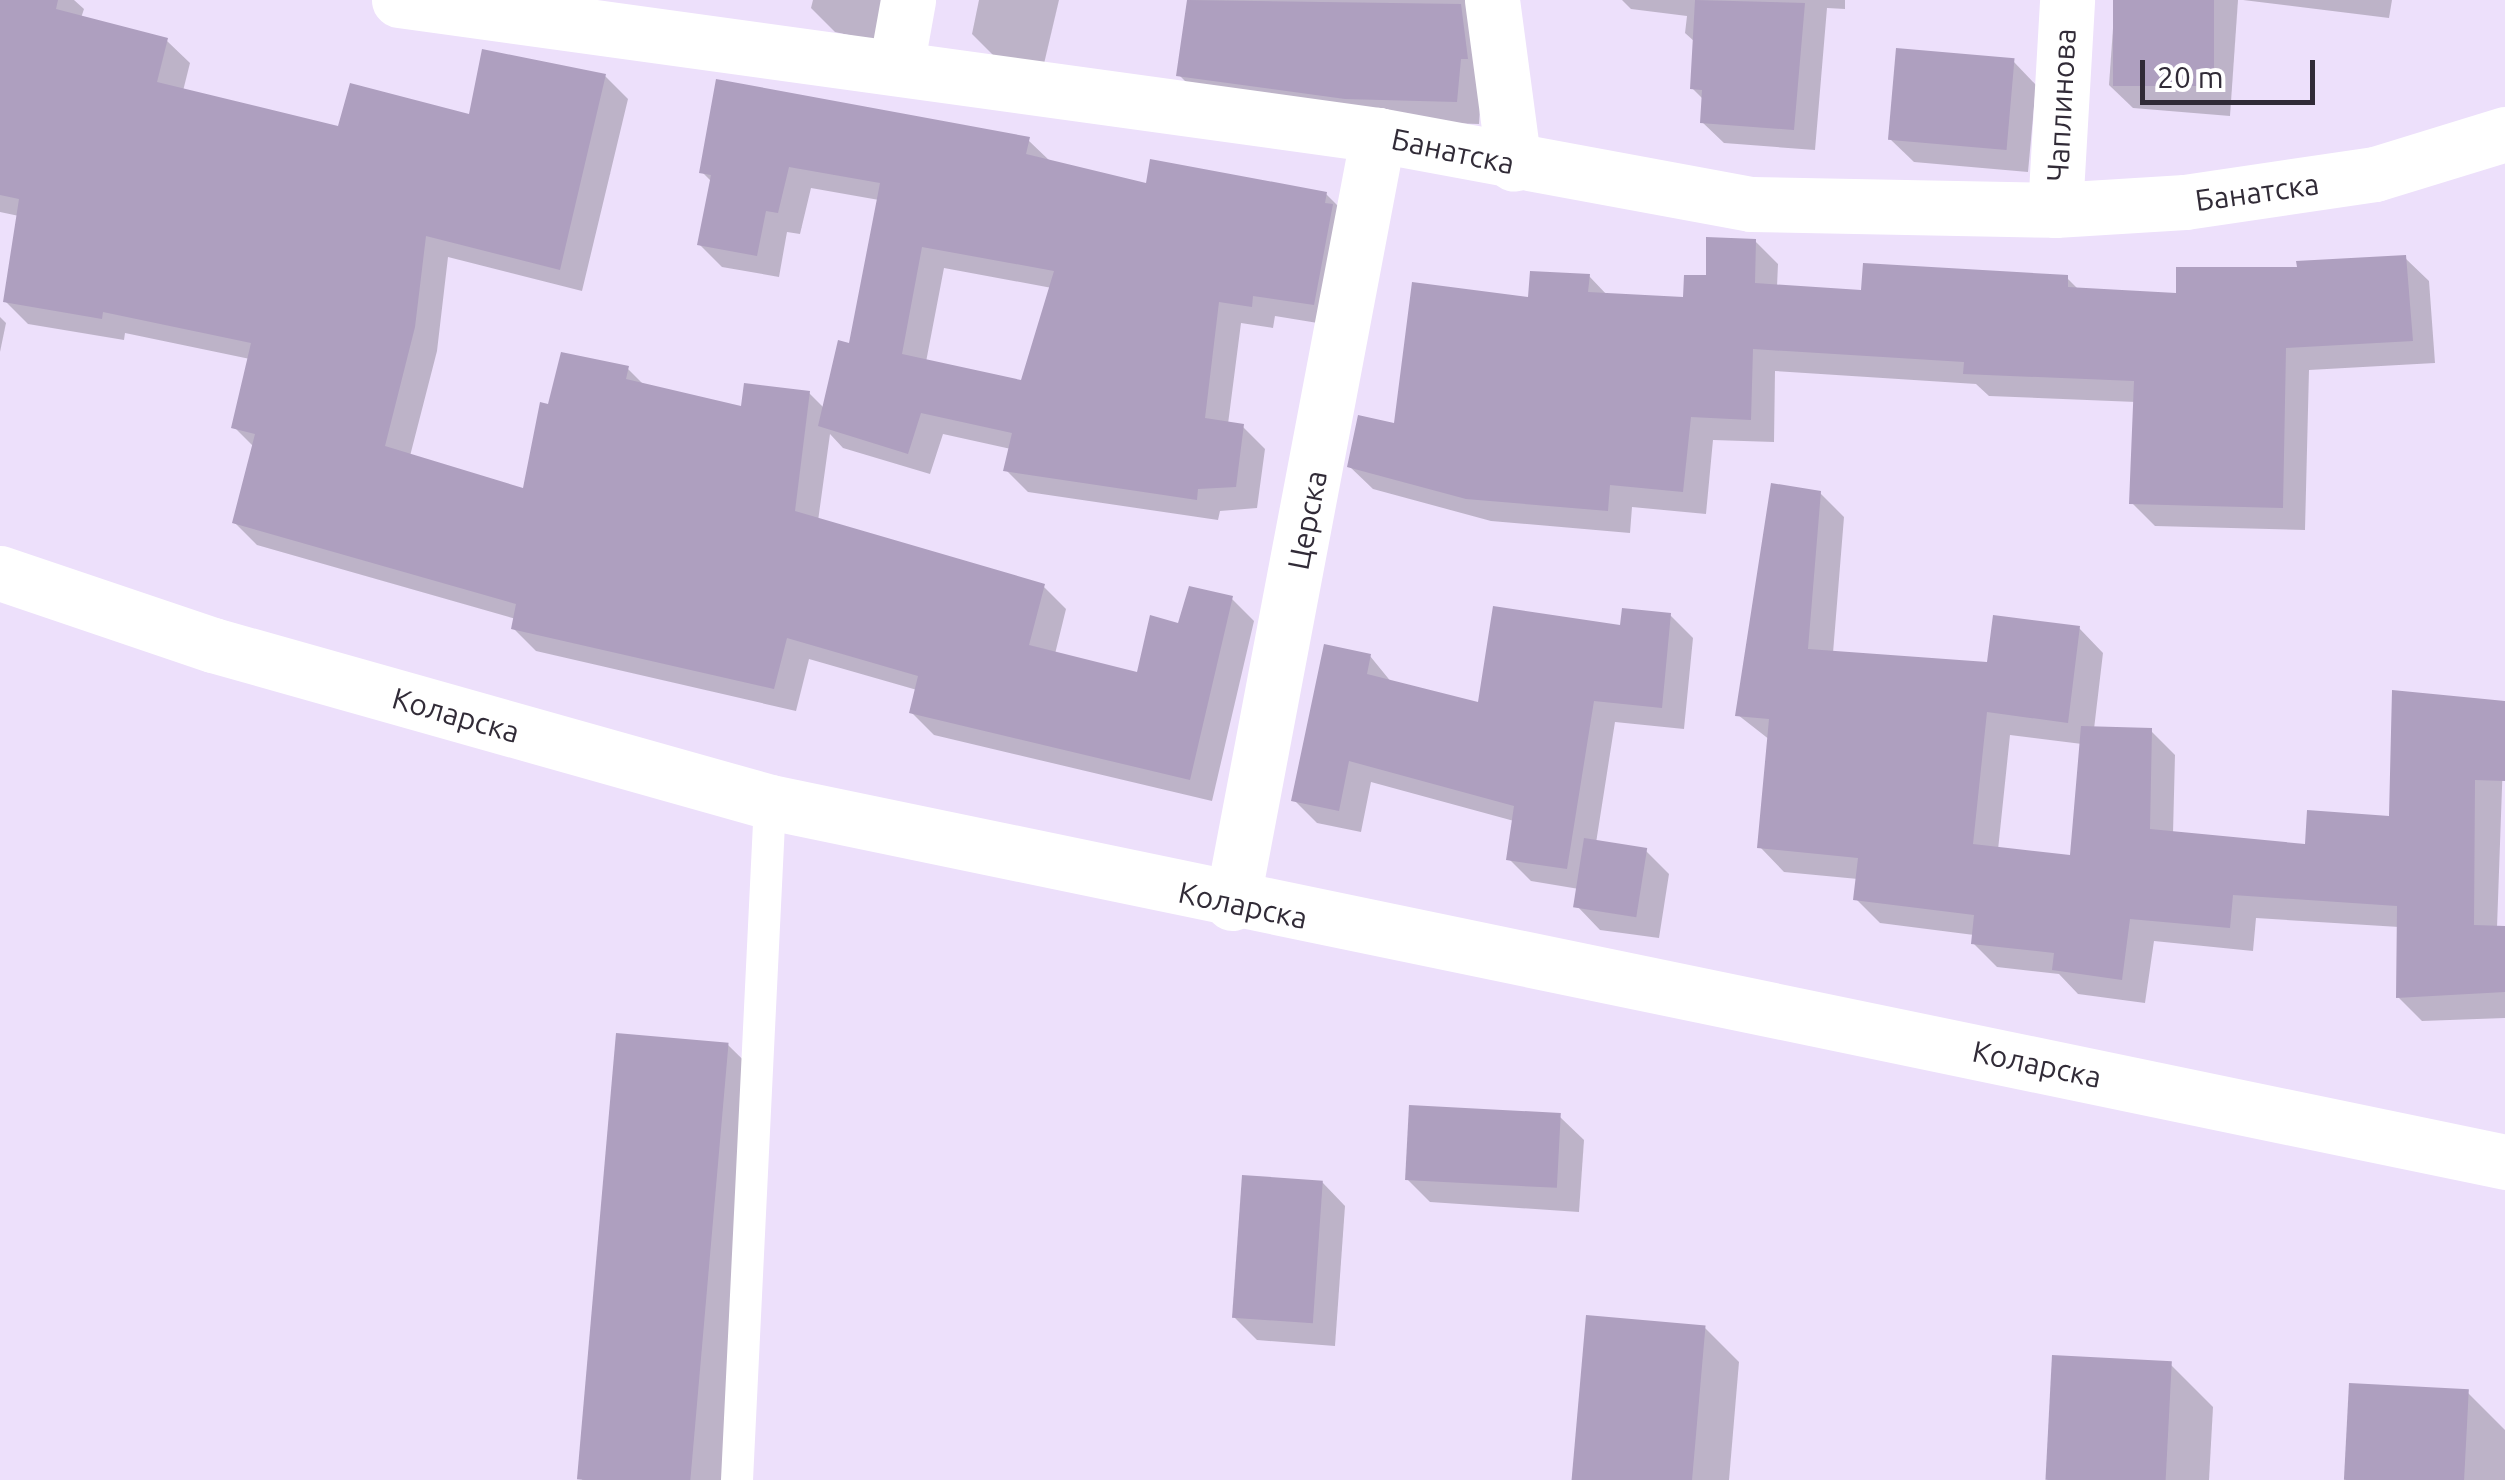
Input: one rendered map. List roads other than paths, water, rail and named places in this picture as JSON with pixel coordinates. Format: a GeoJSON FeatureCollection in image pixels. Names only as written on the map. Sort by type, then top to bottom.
{"type":"FeatureCollection","features":[{"type":"Feature","properties":{"kind":"street","name":"Банатска"},"geometry":{"type":"LineString","coordinates":[[398,0],[1378,136],[1514,164],[1750,204],[2055,210],[2278,192],[2376,174],[2505,134]]}},
{"type":"Feature","properties":{"kind":"street"},"geometry":{"type":"LineString","coordinates":[[896,67],[908,0]]}},
{"type":"Feature","properties":{"kind":"street"},"geometry":{"type":"LineString","coordinates":[[1492,0],[1514,164]]}},
{"type":"Feature","properties":{"kind":"street","name":"Чаплинова"},"geometry":{"type":"LineString","coordinates":[[2055,210],[2067,0]]}},
{"type":"Feature","properties":{"kind":"street","name":"Церска"},"geometry":{"type":"LineString","coordinates":[[1232,903],[1378,136]]}},
{"type":"Feature","properties":{"kind":"street","name":"Коларска"},"geometry":{"type":"LineString","coordinates":[[0,573],[213,645],[770,802],[1232,903],[2505,1162]]}},
{"type":"Feature","properties":{"kind":"lane"},"geometry":{"type":"LineString","coordinates":[[737,1480],[770,802]]}}]}
